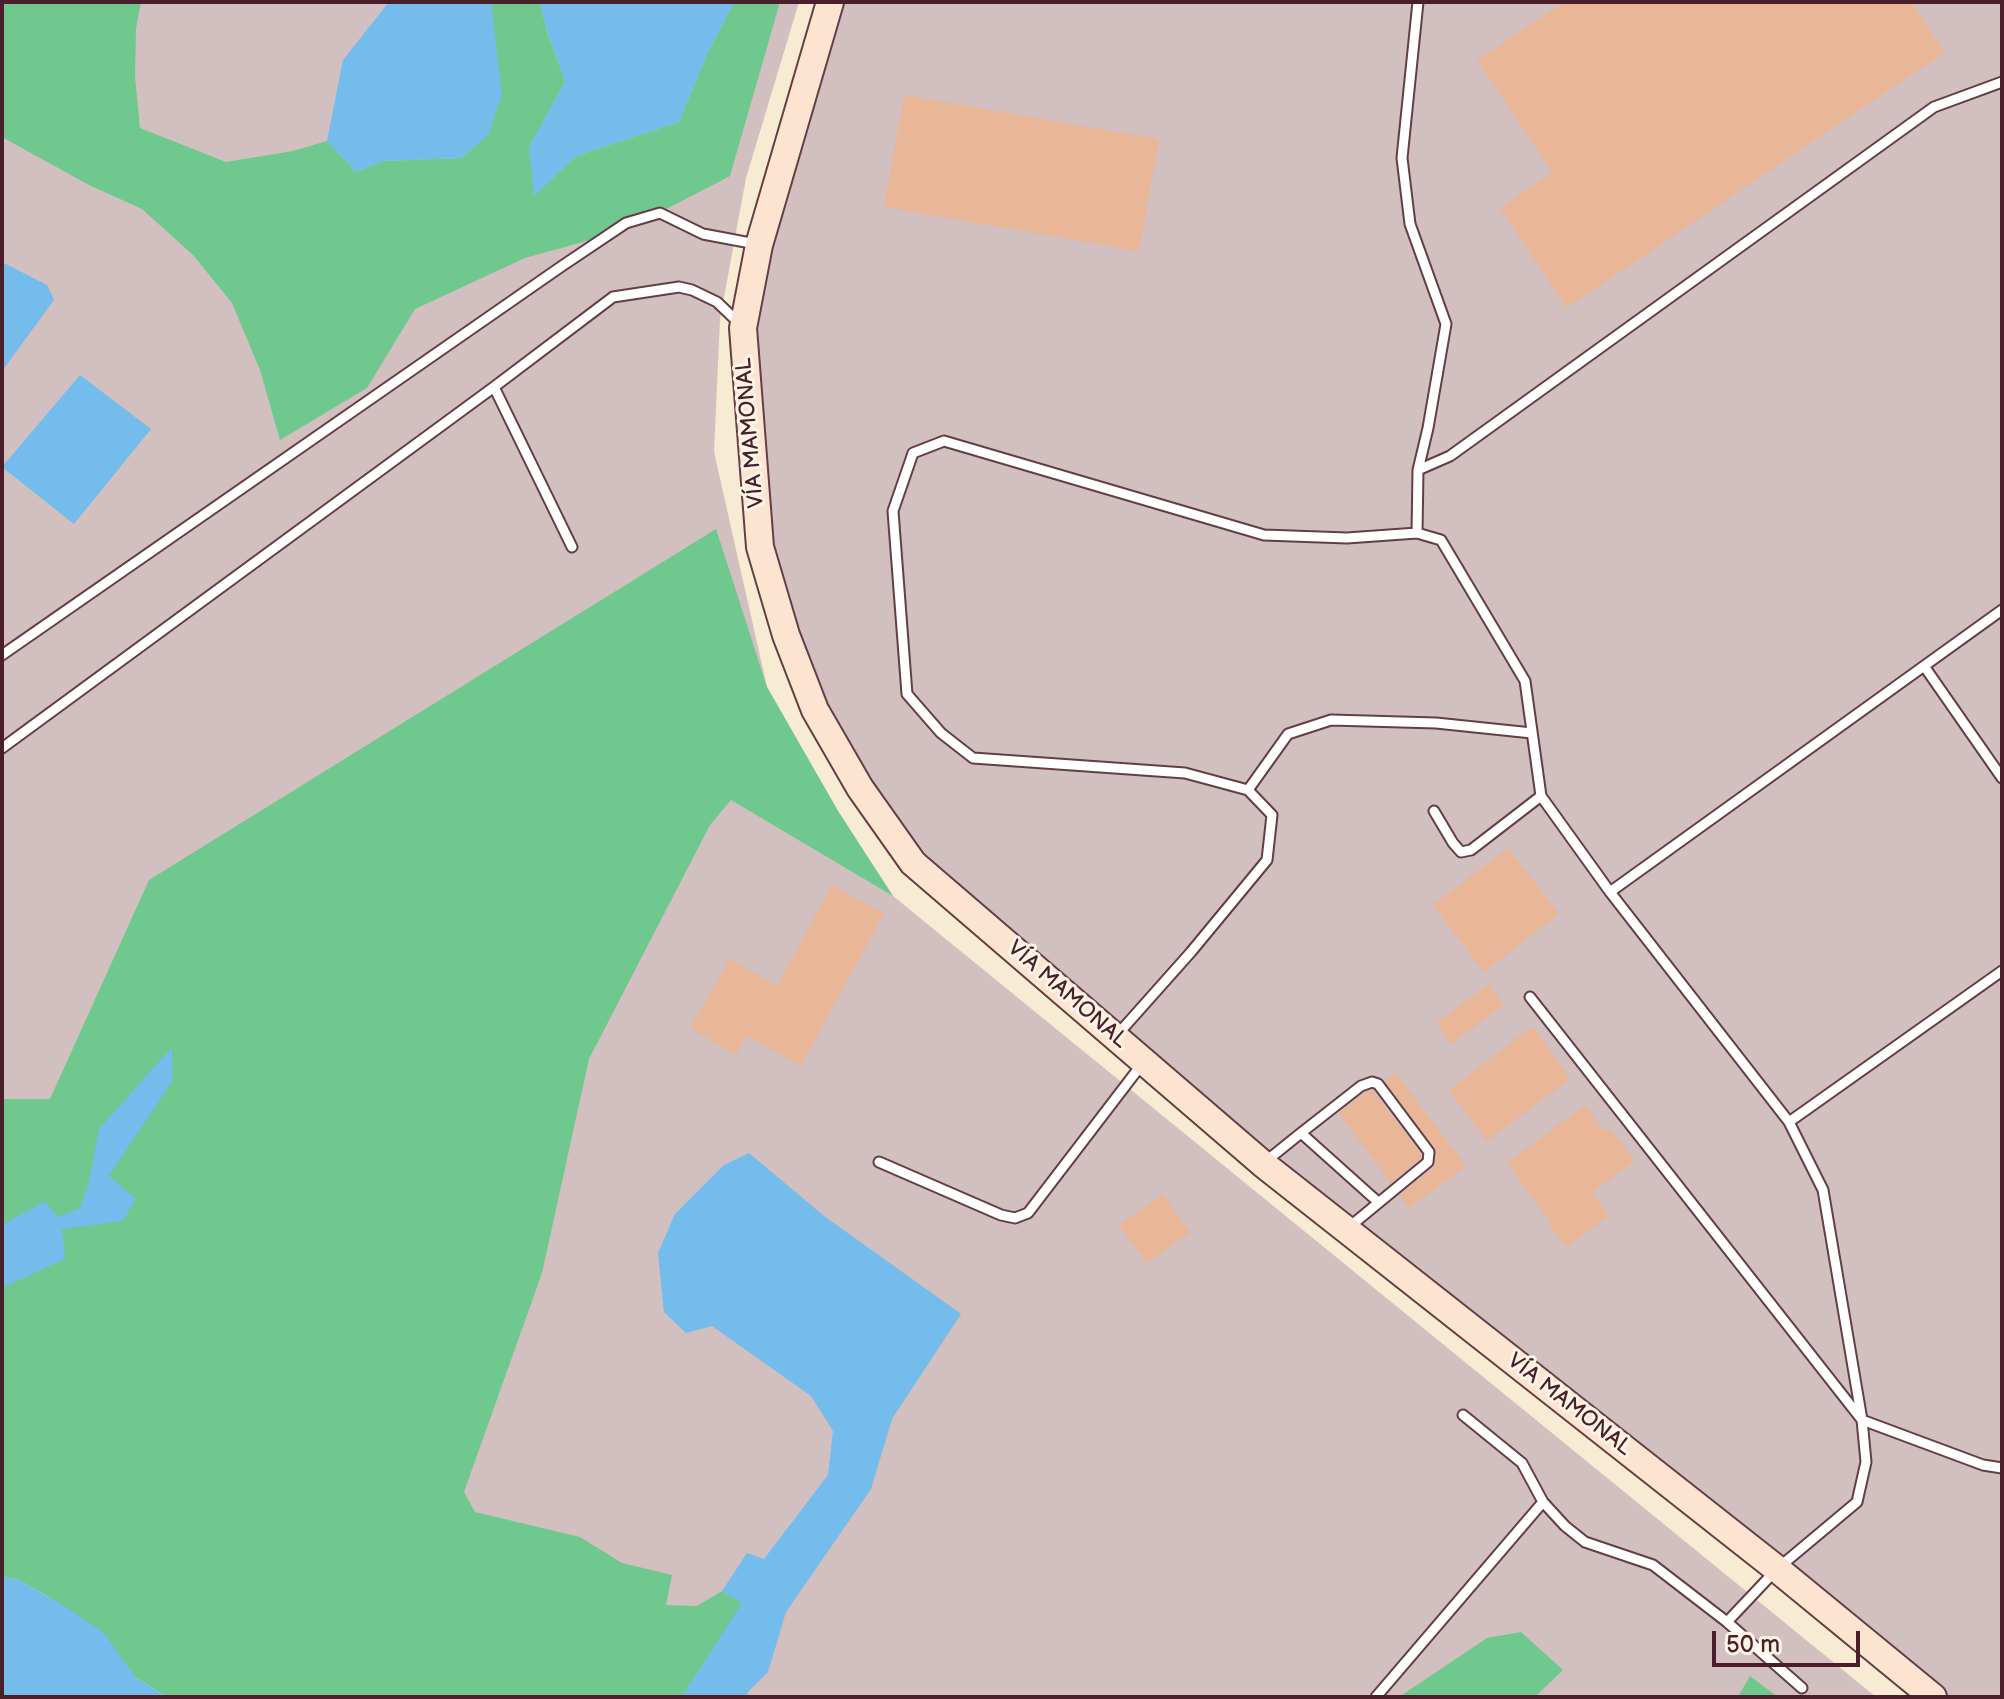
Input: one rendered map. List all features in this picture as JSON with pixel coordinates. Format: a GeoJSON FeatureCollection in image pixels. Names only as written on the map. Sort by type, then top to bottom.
{"type":"FeatureCollection","features":[{"type":"Feature","properties":{"kind":"street","name":"VÍA MAMONAL"},"geometry":{"type":"LineString","coordinates":[[830,2],[759,245],[743,328],[760,547],[786,635],[815,710],[860,788],[913,863],[1263,1164],[1777,1569],[1933,1697]]}},
{"type":"Feature","properties":{"kind":"lane"},"geometry":{"type":"LineString","coordinates":[[1417,533],[1418,470],[1446,324],[1410,224],[1402,158],[1418,2]]}},
{"type":"Feature","properties":{"kind":"lane"},"geometry":{"type":"LineString","coordinates":[[1418,470],[1450,456],[1934,107],[2002,82]]}},
{"type":"Feature","properties":{"kind":"lane"},"geometry":{"type":"LineString","coordinates":[[2,655],[626,223],[660,213],[703,234],[759,245]]}},
{"type":"Feature","properties":{"kind":"lane"},"geometry":{"type":"LineString","coordinates":[[2,748],[613,297],[679,287],[692,290],[717,302],[743,328]]}},
{"type":"Feature","properties":{"kind":"lane"},"geometry":{"type":"LineString","coordinates":[[494,387],[572,547]]}},
{"type":"Feature","properties":{"kind":"lane"},"geometry":{"type":"LineString","coordinates":[[1116,1036],[1267,860],[1272,815],[1248,790],[1185,773],[973,758],[941,733],[907,694],[893,511],[913,453],[944,441],[1264,535],[1347,538],[1417,533],[1441,540],[1525,681],[1541,796],[1610,892],[1789,1122],[1823,1190],[1862,1420],[1866,1462],[1857,1502],[1777,1569],[1727,1622]]}},
{"type":"Feature","properties":{"kind":"lane"},"geometry":{"type":"LineString","coordinates":[[1610,892],[2002,610]]}},
{"type":"Feature","properties":{"kind":"lane"},"geometry":{"type":"LineString","coordinates":[[1924,666],[2002,778]]}},
{"type":"Feature","properties":{"kind":"lane"},"geometry":{"type":"LineString","coordinates":[[1248,790],[1288,734],[1331,720],[1436,723],[1532,733]]}},
{"type":"Feature","properties":{"kind":"lane"},"geometry":{"type":"LineString","coordinates":[[1434,811],[1461,852],[1471,850],[1541,796]]}},
{"type":"Feature","properties":{"kind":"lane"},"geometry":{"type":"LineString","coordinates":[[1789,1122],[2002,971]]}},
{"type":"Feature","properties":{"kind":"lane"},"geometry":{"type":"LineString","coordinates":[[1530,997],[1862,1420],[1983,1465],[2002,1468]]}},
{"type":"Feature","properties":{"kind":"lane"},"geometry":{"type":"LineString","coordinates":[[879,1162],[1001,1215],[1015,1218],[1028,1213],[1144,1061]]}},
{"type":"Feature","properties":{"kind":"lane"},"geometry":{"type":"LineString","coordinates":[[1263,1164],[1361,1086],[1372,1082],[1378,1084],[1430,1155],[1428,1162],[1345,1230]]}},
{"type":"Feature","properties":{"kind":"lane"},"geometry":{"type":"LineString","coordinates":[[1301,1133],[1378,1202]]}},
{"type":"Feature","properties":{"kind":"lane"},"geometry":{"type":"LineString","coordinates":[[1463,1415],[1522,1463],[1543,1502],[1565,1526],[1585,1542],[1653,1565],[1727,1622],[1802,1688]]}},
{"type":"Feature","properties":{"kind":"lane"},"geometry":{"type":"LineString","coordinates":[[1376,1697],[1543,1502]]}},
{"type":"Feature","properties":{"kind":"shaded area"},"geometry":{"type":"Polygon","coordinates":[[[2,2],[799,2],[746,178],[720,319],[714,452],[767,687],[838,811],[893,896],[1876,1697],[167,1697],[69,1609],[19,1580],[2,1577],[2,2]]]}},
{"type":"Feature","properties":{"kind":"shaded area"},"geometry":{"type":"Polygon","coordinates":[[[830,2],[2002,2],[2002,1697],[1933,1697],[913,863],[786,635],[749,415],[759,245],[830,2]]]}},
{"type":"Feature","properties":{"kind":"green space"},"geometry":{"type":"Polygon","coordinates":[[[2,2],[141,2],[136,28],[135,77],[140,128],[226,162],[293,151],[327,141],[356,172],[383,161],[462,158],[492,12],[491,2],[540,2],[565,81],[529,148],[535,195],[576,156],[679,122],[707,54],[734,2],[780,2],[730,176],[626,230],[525,258],[415,309],[367,388],[280,440],[260,370],[232,303],[193,255],[142,209],[89,185],[2,137],[2,2]]]}},
{"type":"Feature","properties":{"kind":"green space"},"geometry":{"type":"Polygon","coordinates":[[[716,529],[767,687],[838,811],[893,896],[731,800],[710,825],[589,1059],[542,1273],[464,1492],[475,1512],[580,1537],[622,1563],[672,1575],[666,1605],[697,1606],[722,1591],[743,1603],[682,1697],[167,1697],[136,1678],[47,1596],[19,1580],[2,1577],[2,1099],[50,1099],[149,880],[716,529]]]}},
{"type":"Feature","properties":{"kind":"green space"},"geometry":{"type":"Polygon","coordinates":[[[1521,1632],[1563,1670],[1535,1697],[1399,1697],[1487,1638],[1521,1632]]]}},
{"type":"Feature","properties":{"kind":"green space"},"geometry":{"type":"Polygon","coordinates":[[[1750,1676],[1778,1697],[1738,1697],[1750,1676]]]}},
{"type":"Feature","properties":{"kind":"water"},"geometry":{"type":"Polygon","coordinates":[[[389,2],[491,2],[502,94],[488,135],[462,158],[383,161],[356,172],[327,141],[343,60],[389,2]]]}},
{"type":"Feature","properties":{"kind":"water"},"geometry":{"type":"Polygon","coordinates":[[[540,2],[734,2],[707,54],[679,122],[576,156],[534,196],[529,148],[565,81],[540,2]]]}},
{"type":"Feature","properties":{"kind":"water"},"geometry":{"type":"Polygon","coordinates":[[[2,262],[47,285],[54,300],[2,371],[2,262]]]}},
{"type":"Feature","properties":{"kind":"water"},"geometry":{"type":"Polygon","coordinates":[[[80,375],[151,429],[74,524],[2,467],[80,375]]]}},
{"type":"Feature","properties":{"kind":"water"},"geometry":{"type":"Polygon","coordinates":[[[172,1047],[172,1082],[109,1176],[136,1199],[123,1221],[62,1229],[65,1259],[2,1288],[2,1225],[45,1201],[58,1217],[80,1208],[88,1186],[99,1129],[172,1047]]]}},
{"type":"Feature","properties":{"kind":"water"},"geometry":{"type":"Polygon","coordinates":[[[749,1153],[824,1216],[961,1314],[892,1419],[871,1489],[786,1612],[768,1672],[748,1692],[747,1697],[682,1697],[742,1603],[722,1591],[747,1553],[764,1559],[828,1475],[833,1431],[811,1396],[712,1326],[686,1333],[664,1312],[658,1253],[675,1214],[724,1165],[749,1153]]]}},
{"type":"Feature","properties":{"kind":"water"},"geometry":{"type":"Polygon","coordinates":[[[2,1577],[19,1580],[104,1633],[136,1678],[167,1697],[2,1697],[2,1577]]]}},
{"type":"Feature","properties":{"kind":"building"},"geometry":{"type":"Polygon","coordinates":[[[1564,2],[1911,2],[1945,52],[1567,308],[1500,208],[1552,172],[1477,60],[1564,2]]]}},
{"type":"Feature","properties":{"kind":"building"},"geometry":{"type":"Polygon","coordinates":[[[904,95],[1159,139],[1139,251],[884,207],[904,95]]]}},
{"type":"Feature","properties":{"kind":"building"},"geometry":{"type":"Polygon","coordinates":[[[1508,848],[1559,914],[1484,972],[1433,905],[1508,848]]]}},
{"type":"Feature","properties":{"kind":"building"},"geometry":{"type":"Polygon","coordinates":[[[832,885],[884,913],[801,1066],[747,1036],[736,1055],[690,1028],[730,959],[777,986],[832,885]]]}},
{"type":"Feature","properties":{"kind":"building"},"geometry":{"type":"Polygon","coordinates":[[[1489,984],[1504,1005],[1451,1044],[1436,1023],[1489,984]]]}},
{"type":"Feature","properties":{"kind":"building"},"geometry":{"type":"Polygon","coordinates":[[[1533,1026],[1570,1079],[1487,1141],[1449,1090],[1533,1026]]]}},
{"type":"Feature","properties":{"kind":"building"},"geometry":{"type":"Polygon","coordinates":[[[1396,1073],[1466,1166],[1409,1208],[1399,1195],[1433,1168],[1436,1152],[1385,1081],[1396,1073]]]}},
{"type":"Feature","properties":{"kind":"building"},"geometry":{"type":"Polygon","coordinates":[[[1372,1090],[1421,1154],[1421,1158],[1391,1183],[1339,1113],[1372,1090]]]}},
{"type":"Feature","properties":{"kind":"building"},"geometry":{"type":"Polygon","coordinates":[[[1585,1105],[1605,1132],[1610,1128],[1635,1161],[1592,1192],[1609,1216],[1566,1247],[1507,1163],[1585,1105]]]}},
{"type":"Feature","properties":{"kind":"building"},"geometry":{"type":"Polygon","coordinates":[[[1163,1194],[1190,1232],[1147,1263],[1119,1225],[1163,1194]]]}}]}
